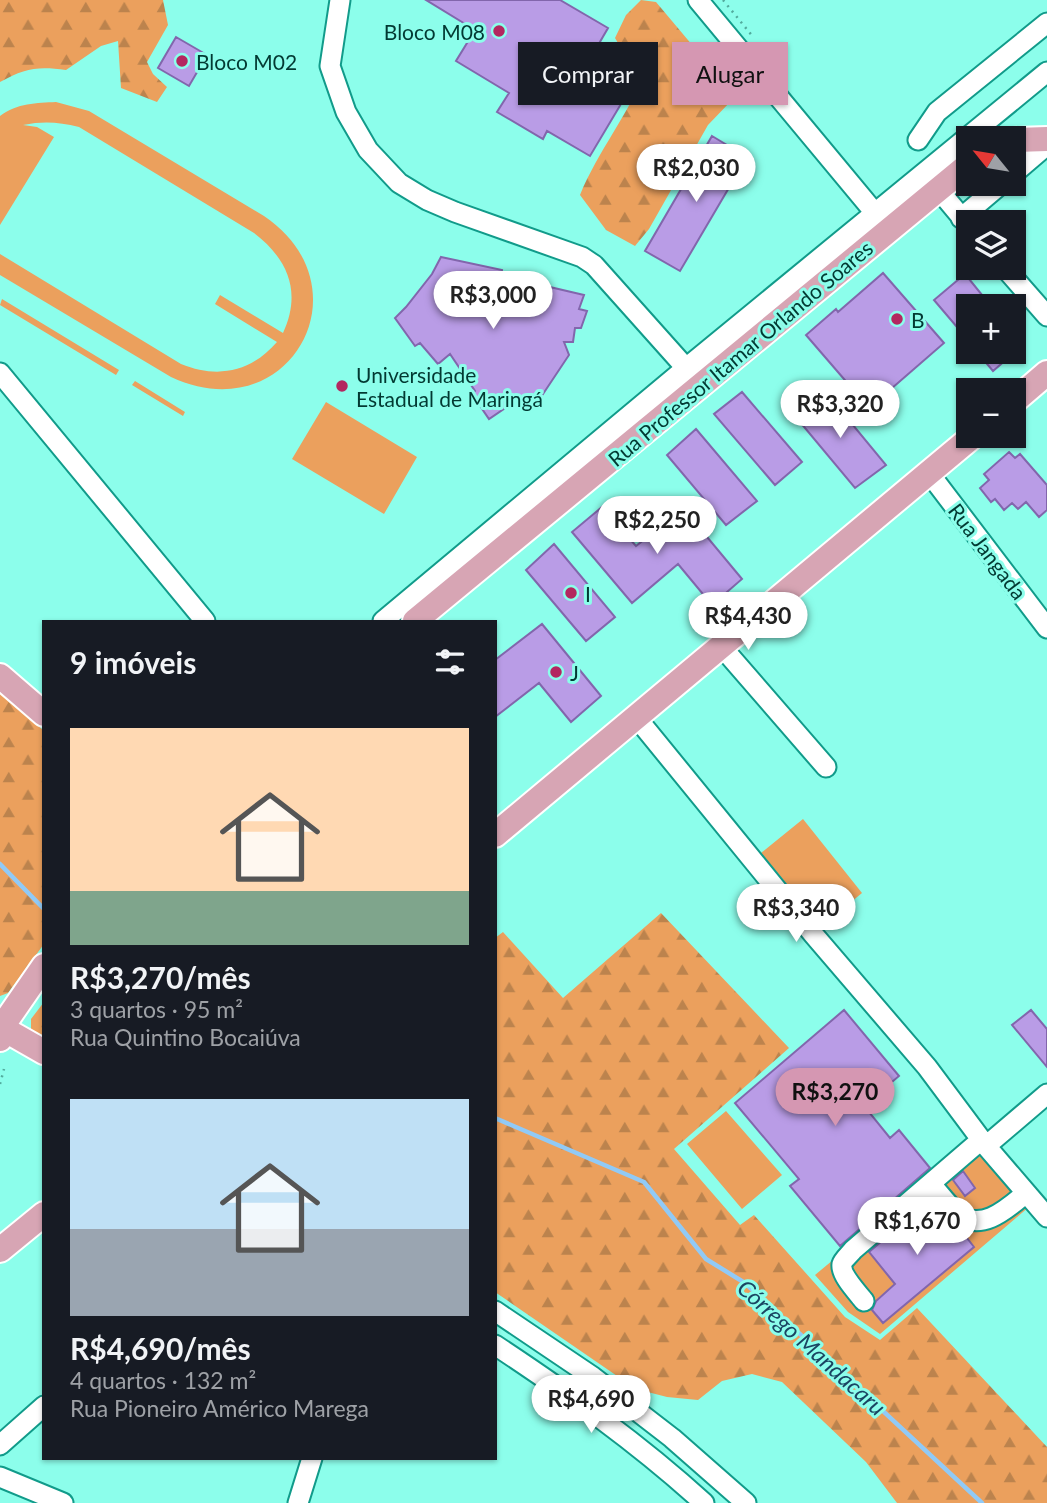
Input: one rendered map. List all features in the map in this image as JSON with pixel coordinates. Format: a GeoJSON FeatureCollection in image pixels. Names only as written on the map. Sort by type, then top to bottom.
{"type":"FeatureCollection","features":[{"type":"Feature","properties":{"kind":"main road"},"geometry":{"type":"LineString","coordinates":[[1026,140],[1047,139]]}},
{"type":"Feature","properties":{"kind":"main road","name":"Rua Professor Itamar Orlando Soares"},"geometry":{"type":"LineString","coordinates":[[416,620],[956,174]]}},
{"type":"Feature","properties":{"kind":"main road"},"geometry":{"type":"LineString","coordinates":[[1026,391],[1047,373]]}},
{"type":"Feature","properties":{"kind":"main road"},"geometry":{"type":"LineString","coordinates":[[497,833],[959,448]]}},
{"type":"Feature","properties":{"kind":"main road"},"geometry":{"type":"LineString","coordinates":[[0,676],[42,712]]}},
{"type":"Feature","properties":{"kind":"main road"},"geometry":{"type":"LineString","coordinates":[[42,969],[1,1032],[42,1051]]}},
{"type":"Feature","properties":{"kind":"main road"},"geometry":{"type":"LineString","coordinates":[[0,1250],[42,1216]]}},
{"type":"Feature","properties":{"kind":"street"},"geometry":{"type":"LineString","coordinates":[[340,0],[330,66],[346,112],[368,150],[399,183],[427,200],[588,261],[605,275],[686,368]]}},
{"type":"Feature","properties":{"kind":"street"},"geometry":{"type":"LineString","coordinates":[[698,0],[875,213]]}},
{"type":"Feature","properties":{"kind":"street"},"geometry":{"type":"LineString","coordinates":[[918,140],[937,112],[1047,23]]}},
{"type":"Feature","properties":{"kind":"street"},"geometry":{"type":"LineString","coordinates":[[384,620],[1047,72]]}},
{"type":"Feature","properties":{"kind":"street"},"geometry":{"type":"LineString","coordinates":[[1026,163],[1047,145]]}},
{"type":"Feature","properties":{"kind":"street"},"geometry":{"type":"LineString","coordinates":[[938,188],[956,210]]}},
{"type":"Feature","properties":{"kind":"street"},"geometry":{"type":"LineString","coordinates":[[976,210],[989,196]]}},
{"type":"Feature","properties":{"kind":"street"},"geometry":{"type":"LineString","coordinates":[[1016,280],[1047,316]]}},
{"type":"Feature","properties":{"kind":"street"},"geometry":{"type":"LineString","coordinates":[[0,373],[204,620]]}},
{"type":"Feature","properties":{"kind":"street","name":"Rua Jangada"},"geometry":{"type":"LineString","coordinates":[[929,473],[1047,628]]}},
{"type":"Feature","properties":{"kind":"street"},"geometry":{"type":"LineString","coordinates":[[721,646],[826,767]]}},
{"type":"Feature","properties":{"kind":"street"},"geometry":{"type":"LineString","coordinates":[[636,717],[805,924],[918,1056],[984,1143],[1047,1217]]}},
{"type":"Feature","properties":{"kind":"street"},"geometry":{"type":"LineString","coordinates":[[864,1301],[842,1268],[842,1263],[853,1250],[931,1184],[1047,1094]]}},
{"type":"Feature","properties":{"kind":"street"},"geometry":{"type":"LineString","coordinates":[[931,1184],[957,1213],[971,1219],[993,1217],[1026,1193]]}},
{"type":"Feature","properties":{"kind":"street"},"geometry":{"type":"LineString","coordinates":[[497,1312],[593,1377],[673,1438],[746,1503]]}},
{"type":"Feature","properties":{"kind":"street"},"geometry":{"type":"LineString","coordinates":[[497,1346],[577,1400],[657,1460],[705,1503]]}},
{"type":"Feature","properties":{"kind":"street"},"geometry":{"type":"LineString","coordinates":[[0,1445],[42,1408]]}},
{"type":"Feature","properties":{"kind":"street"},"geometry":{"type":"LineString","coordinates":[[298,1503],[311,1460]]}},
{"type":"Feature","properties":{"kind":"street"},"geometry":{"type":"LineString","coordinates":[[0,1477],[63,1503]]}},
{"type":"Feature","properties":{"kind":"path"},"geometry":{"type":"LineString","coordinates":[[0,1084],[4,1069]]}},
{"type":"Feature","properties":{"kind":"green space"},"geometry":{"type":"Polygon","coordinates":[[[0,0],[163,0],[168,25],[147,62],[153,74],[167,87],[157,102],[121,88],[118,41],[101,46],[66,70],[32,69],[0,82],[0,0]]]}},
{"type":"Feature","properties":{"kind":"green space"},"geometry":{"type":"Polygon","coordinates":[[[641,0],[656,2],[690,42],[672,42],[672,105],[727,105],[708,125],[649,229],[635,246],[606,230],[580,195],[629,105],[658,105],[658,42],[617,42],[615,38],[626,15],[641,0]]]}},
{"type":"Feature","properties":{"kind":"green space"},"geometry":{"type":"Polygon","coordinates":[[[56,102],[89,111],[264,216],[295,246],[311,279],[312,313],[301,344],[280,369],[250,385],[213,389],[171,377],[0,275],[0,254],[181,364],[208,371],[221,372],[245,366],[277,342],[215,304],[220,295],[283,333],[289,318],[291,290],[288,277],[276,254],[266,243],[254,233],[79,127],[51,123],[23,125],[37,127],[54,137],[0,225],[0,116],[20,106],[56,102]]]}},
{"type":"Feature","properties":{"kind":"green space"},"geometry":{"type":"Polygon","coordinates":[[[2,299],[119,370],[116,375],[0,305],[2,299]]]}},
{"type":"Feature","properties":{"kind":"green space"},"geometry":{"type":"Polygon","coordinates":[[[135,381],[185,412],[183,416],[132,385],[135,381]]]}},
{"type":"Feature","properties":{"kind":"green space"},"geometry":{"type":"Polygon","coordinates":[[[326,402],[417,457],[384,514],[292,459],[326,402]]]}},
{"type":"Feature","properties":{"kind":"green space"},"geometry":{"type":"Polygon","coordinates":[[[0,691],[42,729],[42,947],[8,993],[0,996],[0,691]]]}},
{"type":"Feature","properties":{"kind":"green space"},"geometry":{"type":"Polygon","coordinates":[[[803,819],[862,893],[822,926],[761,853],[803,819]]]}},
{"type":"Feature","properties":{"kind":"green space"},"geometry":{"type":"Polygon","coordinates":[[[661,913],[789,1048],[674,1149],[740,1225],[754,1215],[845,1317],[880,1340],[917,1308],[1047,1447],[1047,1503],[897,1503],[866,1462],[782,1382],[752,1374],[722,1381],[698,1400],[667,1397],[636,1389],[497,1293],[497,936],[503,932],[563,998],[661,913]]]}},
{"type":"Feature","properties":{"kind":"green space"},"geometry":{"type":"Polygon","coordinates":[[[42,1005],[42,1036],[31,1030],[31,1019],[42,1005]]]}},
{"type":"Feature","properties":{"kind":"green space"},"geometry":{"type":"Polygon","coordinates":[[[726,1111],[782,1175],[742,1209],[687,1144],[726,1111]]]}},
{"type":"Feature","properties":{"kind":"green space"},"geometry":{"type":"Polygon","coordinates":[[[983,1135],[1037,1200],[880,1334],[848,1312],[815,1275],[983,1135]]]}},
{"type":"Feature","properties":{"kind":"building"},"geometry":{"type":"Polygon","coordinates":[[[426,0],[560,0],[608,28],[600,42],[518,42],[518,105],[620,105],[590,156],[547,131],[543,139],[497,112],[509,93],[456,61],[475,30],[426,0]]]}},
{"type":"Feature","properties":{"kind":"building","name":"Bloco M02"},"geometry":{"type":"Polygon","coordinates":[[[176,37],[207,55],[189,86],[158,68],[176,37]]]}},
{"type":"Feature","properties":{"kind":"building"},"geometry":{"type":"Polygon","coordinates":[[[712,136],[747,157],[680,271],[645,251],[712,136]]]}},
{"type":"Feature","properties":{"kind":"building"},"geometry":{"type":"Polygon","coordinates":[[[441,257],[502,270],[500,284],[534,293],[537,284],[584,295],[579,309],[587,311],[581,328],[575,328],[573,342],[564,342],[569,355],[541,397],[523,396],[489,419],[472,394],[475,391],[450,354],[438,364],[420,343],[415,346],[395,318],[432,274],[441,257]]]}},
{"type":"Feature","properties":{"kind":"building"},"geometry":{"type":"Polygon","coordinates":[[[883,273],[944,343],[869,408],[806,335],[836,309],[838,312],[883,273]]]}},
{"type":"Feature","properties":{"kind":"building"},"geometry":{"type":"Polygon","coordinates":[[[958,280],[970,280],[981,294],[956,294],[956,326],[934,300],[958,280]]]}},
{"type":"Feature","properties":{"kind":"building"},"geometry":{"type":"Polygon","coordinates":[[[987,364],[1001,364],[993,371],[987,364]]]}},
{"type":"Feature","properties":{"kind":"building"},"geometry":{"type":"Polygon","coordinates":[[[824,390],[886,465],[855,488],[795,416],[824,390]]]}},
{"type":"Feature","properties":{"kind":"building"},"geometry":{"type":"Polygon","coordinates":[[[742,392],[802,462],[775,485],[714,414],[742,392]]]}},
{"type":"Feature","properties":{"kind":"building"},"geometry":{"type":"Polygon","coordinates":[[[696,429],[757,501],[726,525],[667,455],[696,429]]]}},
{"type":"Feature","properties":{"kind":"building"},"geometry":{"type":"Polygon","coordinates":[[[1009,452],[1015,458],[1020,454],[1047,485],[1047,510],[1039,517],[1026,502],[1018,509],[1012,503],[1004,510],[995,499],[991,502],[980,488],[989,480],[984,474],[1009,452]]]}},
{"type":"Feature","properties":{"kind":"building"},"geometry":{"type":"Polygon","coordinates":[[[602,507],[636,546],[683,508],[742,579],[712,605],[678,564],[632,603],[572,532],[602,507]]]}},
{"type":"Feature","properties":{"kind":"building","name":"I"},"geometry":{"type":"Polygon","coordinates":[[[554,544],[615,617],[586,641],[526,570],[554,544]]]}},
{"type":"Feature","properties":{"kind":"building","name":"J"},"geometry":{"type":"Polygon","coordinates":[[[542,624],[601,696],[571,722],[539,683],[497,715],[497,658],[542,624]]]}},
{"type":"Feature","properties":{"kind":"building"},"geometry":{"type":"Polygon","coordinates":[[[844,1010],[899,1076],[864,1106],[890,1138],[899,1130],[930,1168],[840,1246],[790,1186],[799,1179],[735,1103],[844,1010]]]}},
{"type":"Feature","properties":{"kind":"building"},"geometry":{"type":"Polygon","coordinates":[[[1031,1010],[1047,1029],[1047,1067],[1012,1025],[1031,1010]]]}},
{"type":"Feature","properties":{"kind":"building"},"geometry":{"type":"Polygon","coordinates":[[[963,1171],[975,1188],[965,1196],[953,1180],[963,1171]]]}},
{"type":"Feature","properties":{"kind":"building"},"geometry":{"type":"Polygon","coordinates":[[[929,1201],[949,1222],[960,1229],[974,1247],[883,1323],[872,1310],[876,1301],[895,1284],[869,1252],[929,1201]]]}},
{"type":"Feature","properties":{"kind":"waterway","name":"Córrego Mandacaru"},"geometry":{"type":"LineString","coordinates":[[0,864],[42,907]]}},
{"type":"Feature","properties":{"kind":"waterway","name":"Córrego Mandacaru"},"geometry":{"type":"LineString","coordinates":[[497,1119],[644,1182],[706,1259],[745,1283],[982,1503]]}},
{"type":"Feature","properties":{"kind":"place","name":"Bloco M08"},"geometry":{"type":"Point","coordinates":[499,31]}},
{"type":"Feature","properties":{"kind":"place","name":"Bloco M02"},"geometry":{"type":"Point","coordinates":[182,61]}},
{"type":"Feature","properties":{"kind":"place","name":"B"},"geometry":{"type":"Point","coordinates":[897,319]}},
{"type":"Feature","properties":{"kind":"place","name":"Universidade Estadual de Maringá"},"geometry":{"type":"Point","coordinates":[342,386]}},
{"type":"Feature","properties":{"kind":"place","name":"I"},"geometry":{"type":"Point","coordinates":[571,593]}},
{"type":"Feature","properties":{"kind":"place","name":"J"},"geometry":{"type":"Point","coordinates":[556,672]}}]}
